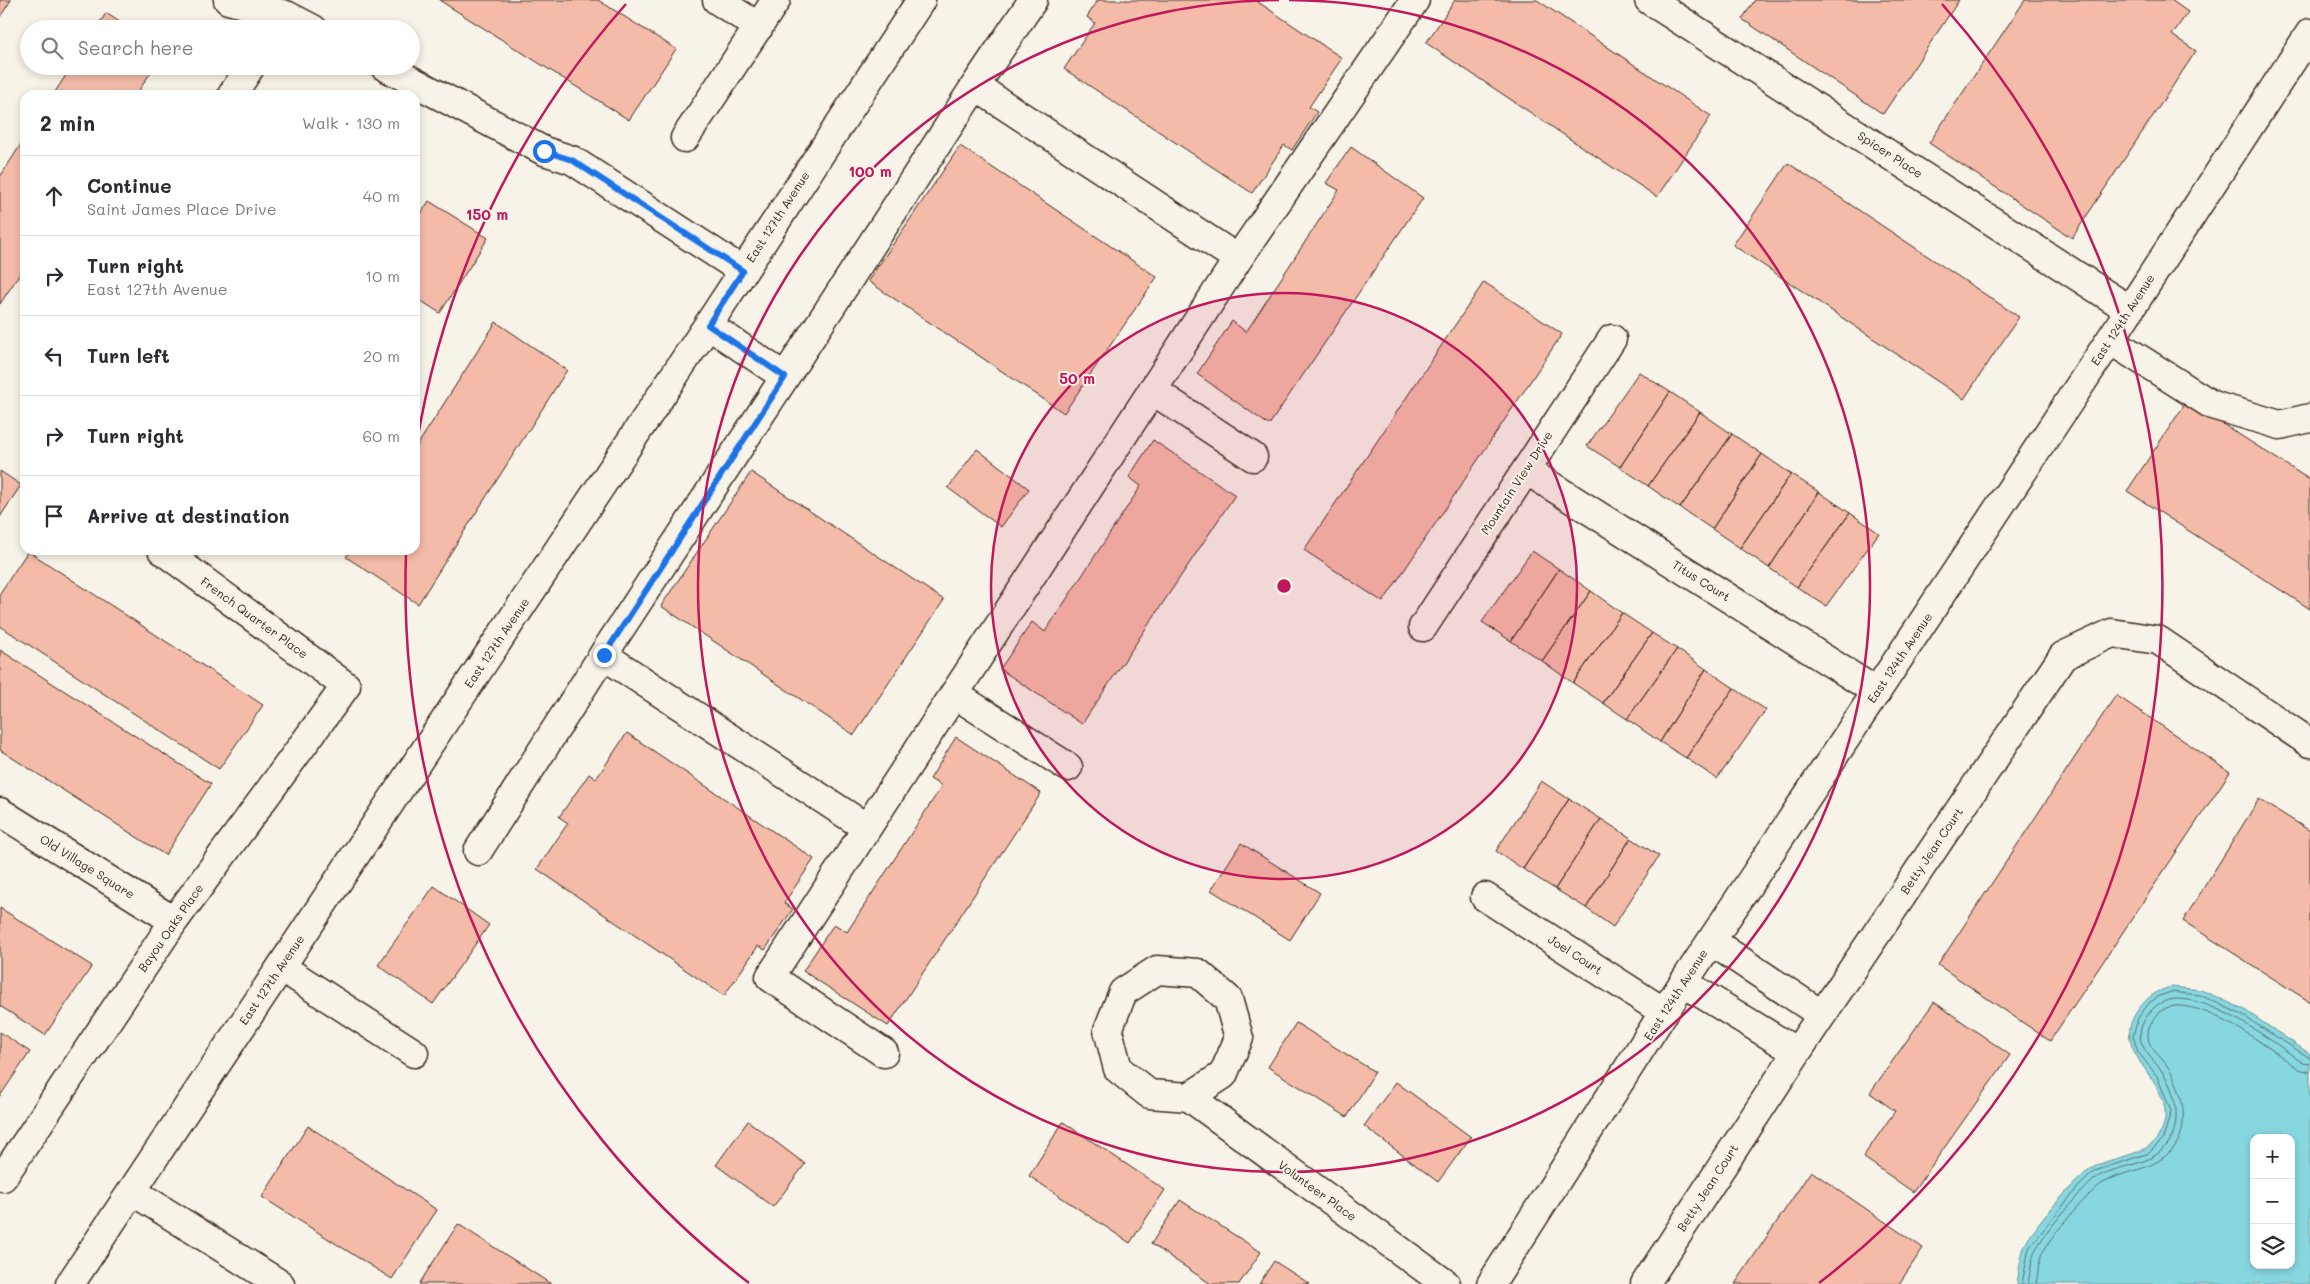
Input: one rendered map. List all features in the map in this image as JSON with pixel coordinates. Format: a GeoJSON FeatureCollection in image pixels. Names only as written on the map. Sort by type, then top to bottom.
{"type":"FeatureCollection","features":[{"type":"Feature","properties":{"kind":"street"},"geometry":{"type":"LineString","coordinates":[[228,0],[288,14]]}},
{"type":"Feature","properties":{"kind":"street"},"geometry":{"type":"LineString","coordinates":[[717,0],[759,27]]}},
{"type":"Feature","properties":{"kind":"street"},"geometry":{"type":"LineString","coordinates":[[685,138],[776,0]]}},
{"type":"Feature","properties":{"kind":"street","name":"East 127th Avenue"},"geometry":{"type":"LineString","coordinates":[[70,1284],[708,325],[920,0]]}},
{"type":"Feature","properties":{"kind":"street"},"geometry":{"type":"LineString","coordinates":[[478,852],[785,377],[1033,0]]}},
{"type":"Feature","properties":{"kind":"street"},"geometry":{"type":"LineString","coordinates":[[884,1053],[770,977],[1238,259],[1415,0]]}},
{"type":"Feature","properties":{"kind":"street","name":"Spicer Place"},"geometry":{"type":"LineString","coordinates":[[1649,0],[2130,310]]}},
{"type":"Feature","properties":{"kind":"street","name":"East 124th Avenue"},"geometry":{"type":"LineString","coordinates":[[1491,1284],[1664,1012],[2130,310],[2310,33]]}},
{"type":"Feature","properties":{"kind":"street"},"geometry":{"type":"LineString","coordinates":[[235,90],[246,75]]}},
{"type":"Feature","properties":{"kind":"street"},"geometry":{"type":"LineString","coordinates":[[401,75],[544,151],[572,160],[743,271]]}},
{"type":"Feature","properties":{"kind":"street"},"geometry":{"type":"LineString","coordinates":[[975,86],[1238,259]]}},
{"type":"Feature","properties":{"kind":"street"},"geometry":{"type":"LineString","coordinates":[[708,325],[785,377]]}},
{"type":"Feature","properties":{"kind":"street","name":"Mountain View Drive"},"geometry":{"type":"LineString","coordinates":[[1422,627],[1612,339]]}},
{"type":"Feature","properties":{"kind":"street"},"geometry":{"type":"LineString","coordinates":[[2110,340],[2212,405],[2280,426],[2310,418]]}},
{"type":"Feature","properties":{"kind":"street"},"geometry":{"type":"LineString","coordinates":[[1152,390],[1253,457]]}},
{"type":"Feature","properties":{"kind":"street","name":"Titus Court"},"geometry":{"type":"LineString","coordinates":[[1526,470],[1877,692]]}},
{"type":"Feature","properties":{"kind":"street","name":"French Quarter Place"},"geometry":{"type":"LineString","coordinates":[[169,555],[346,686]]}},
{"type":"Feature","properties":{"kind":"street","name":"Betty Jean Court"},"geometry":{"type":"LineString","coordinates":[[1645,1284],[1797,1052],[2063,656],[2112,632],[2158,640],[2310,743]]}},
{"type":"Feature","properties":{"kind":"street"},"geometry":{"type":"LineString","coordinates":[[604,655],[867,828]]}},
{"type":"Feature","properties":{"kind":"street","name":"Bayou Oaks Place"},"geometry":{"type":"LineString","coordinates":[[2,1176],[174,921],[346,686]]}},
{"type":"Feature","properties":{"kind":"street"},"geometry":{"type":"LineString","coordinates":[[954,694],[1068,767]]}},
{"type":"Feature","properties":{"kind":"street","name":"Old Village Square"},"geometry":{"type":"LineString","coordinates":[[0,812],[174,921]]}},
{"type":"Feature","properties":{"kind":"street","name":"Joel Court"},"geometry":{"type":"LineString","coordinates":[[1485,898],[1664,1012]]}},
{"type":"Feature","properties":{"kind":"street"},"geometry":{"type":"LineString","coordinates":[[1712,941],[1822,1015]]}},
{"type":"Feature","properties":{"kind":"street"},"geometry":{"type":"LineString","coordinates":[[281,967],[414,1053]]}},
{"type":"Feature","properties":{"kind":"street"},"geometry":{"type":"LineString","coordinates":[[1157,970],[1198,973],[1228,999],[1238,1038],[1223,1075],[1189,1097],[1149,1094],[1118,1069],[1108,1030],[1123,992],[1157,970]]}},
{"type":"Feature","properties":{"kind":"street"},"geometry":{"type":"LineString","coordinates":[[1684,983],[1797,1052]]}},
{"type":"Feature","properties":{"kind":"street","name":"Volunteer Place"},"geometry":{"type":"LineString","coordinates":[[1189,1097],[1446,1284]]}},
{"type":"Feature","properties":{"kind":"street"},"geometry":{"type":"LineString","coordinates":[[132,1191],[280,1284]]}},
{"type":"Feature","properties":{"kind":"water"},"geometry":{"type":"Polygon","coordinates":[[[2171,987],[2201,990],[2243,1009],[2310,1054],[2310,1284],[2017,1284],[2024,1247],[2028,1239],[2077,1180],[2102,1163],[2146,1148],[2158,1137],[2165,1119],[2163,1102],[2157,1087],[2137,1057],[2131,1042],[2130,1027],[2138,1010],[2145,1001],[2156,993],[2171,987]]]}},
{"type":"Feature","properties":{"kind":"building"},"geometry":{"type":"Polygon","coordinates":[[[0,0],[11,0],[0,17],[0,0]]]}},
{"type":"Feature","properties":{"kind":"building"},"geometry":{"type":"Polygon","coordinates":[[[439,0],[598,0],[676,49],[629,120],[439,0]]]}},
{"type":"Feature","properties":{"kind":"building"},"geometry":{"type":"Polygon","coordinates":[[[1098,0],[1255,0],[1342,58],[1309,107],[1317,112],[1292,150],[1284,145],[1252,193],[1064,69],[1095,23],[1087,17],[1098,0]]]}},
{"type":"Feature","properties":{"kind":"building"},"geometry":{"type":"Polygon","coordinates":[[[1455,0],[1537,0],[1711,116],[1657,197],[1426,43],[1455,0]]]}},
{"type":"Feature","properties":{"kind":"building"},"geometry":{"type":"Polygon","coordinates":[[[1755,0],[1959,0],[1883,114],[1742,19],[1755,0]]]}},
{"type":"Feature","properties":{"kind":"building"},"geometry":{"type":"Polygon","coordinates":[[[2025,0],[2171,0],[2188,12],[2172,35],[2196,51],[2072,238],[1929,143],[2025,0]]]}},
{"type":"Feature","properties":{"kind":"building"},"geometry":{"type":"Polygon","coordinates":[[[106,13],[116,20],[102,20],[106,13]]]}},
{"type":"Feature","properties":{"kind":"building"},"geometry":{"type":"Polygon","coordinates":[[[66,75],[149,75],[139,90],[56,90],[66,75]]]}},
{"type":"Feature","properties":{"kind":"building"},"geometry":{"type":"Polygon","coordinates":[[[20,146],[20,274],[0,304],[0,177],[20,146]]]}},
{"type":"Feature","properties":{"kind":"building"},"geometry":{"type":"Polygon","coordinates":[[[960,146],[1157,277],[1064,413],[868,281],[960,146]]]}},
{"type":"Feature","properties":{"kind":"building"},"geometry":{"type":"Polygon","coordinates":[[[1351,147],[1423,198],[1269,425],[1197,374],[1232,321],[1246,332],[1339,190],[1326,183],[1351,147]]]}},
{"type":"Feature","properties":{"kind":"building"},"geometry":{"type":"Polygon","coordinates":[[[1788,163],[2019,317],[1964,399],[1733,245],[1788,163]]]}},
{"type":"Feature","properties":{"kind":"building"},"geometry":{"type":"Polygon","coordinates":[[[429,201],[488,238],[440,313],[420,300],[420,215],[429,201]]]}},
{"type":"Feature","properties":{"kind":"building"},"geometry":{"type":"Polygon","coordinates":[[[1484,282],[1562,334],[1383,602],[1304,550],[1484,282]]]}},
{"type":"Feature","properties":{"kind":"building"},"geometry":{"type":"Polygon","coordinates":[[[496,322],[567,370],[418,604],[346,557],[347,555],[420,555],[420,441],[496,322]]]}},
{"type":"Feature","properties":{"kind":"building"},"geometry":{"type":"Polygon","coordinates":[[[1639,372],[1670,392],[1620,467],[1587,446],[1639,372]]]}},
{"type":"Feature","properties":{"kind":"building"},"geometry":{"type":"Polygon","coordinates":[[[1670,392],[1700,412],[1648,486],[1620,467],[1670,392]]]}},
{"type":"Feature","properties":{"kind":"building"},"geometry":{"type":"Polygon","coordinates":[[[2187,401],[2310,480],[2310,609],[2127,491],[2187,401]]]}},
{"type":"Feature","properties":{"kind":"building"},"geometry":{"type":"Polygon","coordinates":[[[1700,412],[1732,434],[1680,508],[1648,486],[1700,412]]]}},
{"type":"Feature","properties":{"kind":"building"},"geometry":{"type":"Polygon","coordinates":[[[1732,434],[1762,454],[1712,529],[1680,508],[1732,434]]]}},
{"type":"Feature","properties":{"kind":"building"},"geometry":{"type":"Polygon","coordinates":[[[1153,440],[1235,495],[1082,724],[1000,669],[1032,622],[1045,632],[1141,486],[1129,477],[1153,440]]]}},
{"type":"Feature","properties":{"kind":"building"},"geometry":{"type":"Polygon","coordinates":[[[977,449],[1029,489],[1001,527],[948,488],[977,449]]]}},
{"type":"Feature","properties":{"kind":"building"},"geometry":{"type":"Polygon","coordinates":[[[1762,454],[1791,474],[1740,548],[1712,529],[1762,454]]]}},
{"type":"Feature","properties":{"kind":"building"},"geometry":{"type":"Polygon","coordinates":[[[0,471],[20,484],[20,487],[0,517],[0,471]]]}},
{"type":"Feature","properties":{"kind":"building"},"geometry":{"type":"Polygon","coordinates":[[[751,472],[944,600],[854,735],[661,606],[751,472]]]}},
{"type":"Feature","properties":{"kind":"building"},"geometry":{"type":"Polygon","coordinates":[[[1791,474],[1819,492],[1769,568],[1740,548],[1791,474]]]}},
{"type":"Feature","properties":{"kind":"building"},"geometry":{"type":"Polygon","coordinates":[[[1819,492],[1850,513],[1797,587],[1769,568],[1819,492]]]}},
{"type":"Feature","properties":{"kind":"building"},"geometry":{"type":"Polygon","coordinates":[[[1850,513],[1879,533],[1826,606],[1797,587],[1850,513]]]}},
{"type":"Feature","properties":{"kind":"building"},"geometry":{"type":"Polygon","coordinates":[[[1532,551],[1559,569],[1511,641],[1482,622],[1532,551]]]}},
{"type":"Feature","properties":{"kind":"building"},"geometry":{"type":"Polygon","coordinates":[[[25,555],[34,555],[263,705],[219,769],[0,626],[0,593],[25,555]]]}},
{"type":"Feature","properties":{"kind":"building"},"geometry":{"type":"Polygon","coordinates":[[[1559,569],[1591,591],[1542,661],[1511,641],[1559,569]]]}},
{"type":"Feature","properties":{"kind":"building"},"geometry":{"type":"Polygon","coordinates":[[[1591,591],[1622,613],[1573,683],[1542,661],[1591,591]]]}},
{"type":"Feature","properties":{"kind":"building"},"geometry":{"type":"Polygon","coordinates":[[[1622,613],[1652,633],[1603,703],[1573,683],[1622,613]]]}},
{"type":"Feature","properties":{"kind":"building"},"geometry":{"type":"Polygon","coordinates":[[[1652,633],[1677,649],[1627,719],[1603,703],[1652,633]]]}},
{"type":"Feature","properties":{"kind":"building"},"geometry":{"type":"Polygon","coordinates":[[[1677,649],[1706,669],[1660,742],[1627,719],[1677,649]]]}},
{"type":"Feature","properties":{"kind":"building"},"geometry":{"type":"Polygon","coordinates":[[[0,650],[211,784],[165,855],[0,750],[0,650]]]}},
{"type":"Feature","properties":{"kind":"building"},"geometry":{"type":"Polygon","coordinates":[[[1706,669],[1734,688],[1686,758],[1660,742],[1706,669]]]}},
{"type":"Feature","properties":{"kind":"building"},"geometry":{"type":"Polygon","coordinates":[[[1734,688],[1766,710],[1717,779],[1686,758],[1734,688]]]}},
{"type":"Feature","properties":{"kind":"building"},"geometry":{"type":"Polygon","coordinates":[[[2116,695],[2230,772],[2050,1041],[1938,965],[2116,695]]]}},
{"type":"Feature","properties":{"kind":"building"},"geometry":{"type":"Polygon","coordinates":[[[627,733],[814,859],[784,903],[793,909],[765,950],[758,946],[724,996],[537,869],[568,823],[559,817],[589,774],[596,779],[627,733]]]}},
{"type":"Feature","properties":{"kind":"building"},"geometry":{"type":"Polygon","coordinates":[[[956,737],[1041,793],[888,1026],[803,971],[834,924],[847,932],[942,786],[930,779],[956,737]]]}},
{"type":"Feature","properties":{"kind":"building"},"geometry":{"type":"Polygon","coordinates":[[[1541,781],[1569,799],[1523,869],[1496,851],[1541,781]]]}},
{"type":"Feature","properties":{"kind":"building"},"geometry":{"type":"Polygon","coordinates":[[[1569,799],[1601,819],[1555,889],[1523,869],[1569,799]]]}},
{"type":"Feature","properties":{"kind":"building"},"geometry":{"type":"Polygon","coordinates":[[[2259,799],[2310,831],[2310,1002],[2183,921],[2259,799]]]}},
{"type":"Feature","properties":{"kind":"building"},"geometry":{"type":"Polygon","coordinates":[[[1601,819],[1631,838],[1586,908],[1555,889],[1601,819]]]}},
{"type":"Feature","properties":{"kind":"building"},"geometry":{"type":"Polygon","coordinates":[[[1631,838],[1659,856],[1613,927],[1586,908],[1631,838]]]}},
{"type":"Feature","properties":{"kind":"building"},"geometry":{"type":"Polygon","coordinates":[[[1241,843],[1320,893],[1290,940],[1211,890],[1241,843]]]}},
{"type":"Feature","properties":{"kind":"building"},"geometry":{"type":"Polygon","coordinates":[[[434,886],[489,925],[433,1004],[378,965],[434,886]]]}},
{"type":"Feature","properties":{"kind":"building"},"geometry":{"type":"Polygon","coordinates":[[[0,908],[92,966],[45,1035],[0,1006],[0,908]]]}},
{"type":"Feature","properties":{"kind":"building"},"geometry":{"type":"Polygon","coordinates":[[[1934,1002],[2010,1055],[1913,1192],[1863,1157],[1895,1111],[1870,1093],[1934,1002]]]}},
{"type":"Feature","properties":{"kind":"building"},"geometry":{"type":"Polygon","coordinates":[[[1296,1023],[1375,1072],[1347,1117],[1268,1067],[1296,1023]]]}},
{"type":"Feature","properties":{"kind":"building"},"geometry":{"type":"Polygon","coordinates":[[[0,1032],[30,1052],[0,1096],[0,1032]]]}},
{"type":"Feature","properties":{"kind":"building"},"geometry":{"type":"Polygon","coordinates":[[[1396,1082],[1471,1137],[1438,1182],[1364,1126],[1396,1082]]]}},
{"type":"Feature","properties":{"kind":"building"},"geometry":{"type":"Polygon","coordinates":[[[748,1121],[805,1164],[773,1207],[716,1165],[748,1121]]]}},
{"type":"Feature","properties":{"kind":"building"},"geometry":{"type":"Polygon","coordinates":[[[1063,1122],[1165,1190],[1130,1243],[1029,1176],[1063,1122]]]}},
{"type":"Feature","properties":{"kind":"building"},"geometry":{"type":"Polygon","coordinates":[[[308,1126],[437,1210],[392,1279],[262,1197],[308,1126]]]}},
{"type":"Feature","properties":{"kind":"building"},"geometry":{"type":"Polygon","coordinates":[[[1811,1171],[1923,1248],[1899,1284],[1735,1284],[1811,1171]]]}},
{"type":"Feature","properties":{"kind":"building"},"geometry":{"type":"Polygon","coordinates":[[[1180,1200],[1261,1252],[1239,1284],[1211,1284],[1151,1244],[1180,1200]]]}},
{"type":"Feature","properties":{"kind":"building"},"geometry":{"type":"Polygon","coordinates":[[[458,1224],[551,1284],[419,1284],[458,1224]]]}},
{"type":"Feature","properties":{"kind":"building"},"geometry":{"type":"Polygon","coordinates":[[[1274,1261],[1310,1284],[1259,1284],[1274,1261]]]}},
{"type":"Feature","properties":{"kind":"route"},"geometry":{"type":"LineString","coordinates":[[544,151],[572,160],[743,271],[708,325],[785,377],[604,655]]}}]}
